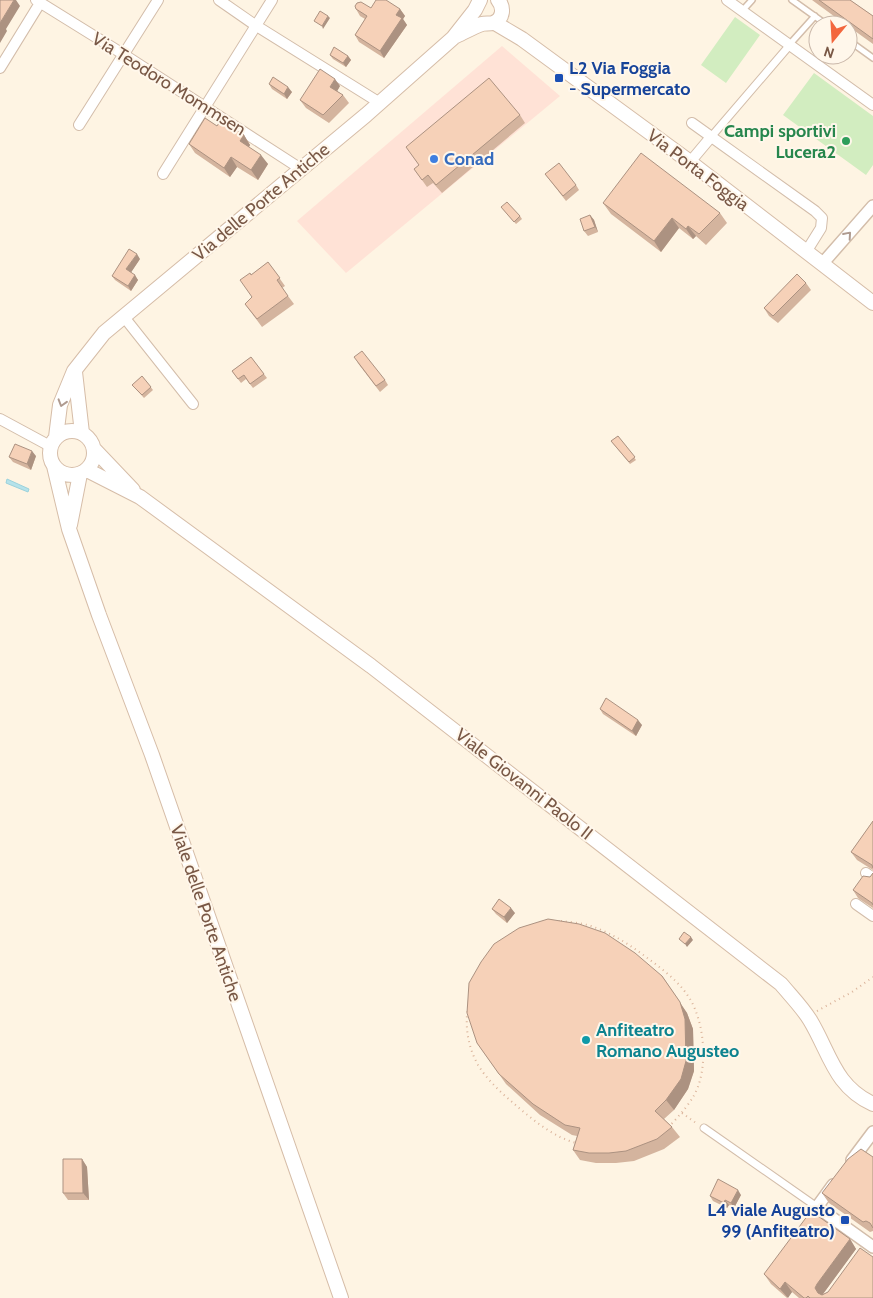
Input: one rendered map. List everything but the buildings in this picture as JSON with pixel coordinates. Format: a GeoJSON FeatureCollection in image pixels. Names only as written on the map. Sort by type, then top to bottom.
{"type":"FeatureCollection","features":[{"type":"Feature","properties":{"kind":"main road"},"geometry":{"type":"LineString","coordinates":[[474,3],[477,17],[497,10]]}},
{"type":"Feature","properties":{"kind":"main road"},"geometry":{"type":"LineString","coordinates":[[453,38],[474,3]]}},
{"type":"Feature","properties":{"kind":"main road"},"geometry":{"type":"LineString","coordinates":[[453,38],[497,10]]}},
{"type":"Feature","properties":{"kind":"main road","name":"Via Porta Foggia"},"geometry":{"type":"LineString","coordinates":[[497,10],[522,39],[690,162],[873,303]]}},
{"type":"Feature","properties":{"kind":"main road","name":"Via delle Porte Antiche"},"geometry":{"type":"LineString","coordinates":[[53,442],[60,405],[74,371],[104,333],[380,103],[453,38]]}},
{"type":"Feature","properties":{"kind":"main road"},"geometry":{"type":"LineString","coordinates":[[74,371],[82,433]]}},
{"type":"Feature","properties":{"kind":"main road"},"geometry":{"type":"LineString","coordinates":[[67,431],[82,433],[90,440],[94,449],[140,497],[83,472],[67,475],[54,466],[50,456],[53,442],[67,431]]}},
{"type":"Feature","properties":{"kind":"main road"},"geometry":{"type":"LineString","coordinates":[[69,529],[83,472],[94,459],[94,449]]}},
{"type":"Feature","properties":{"kind":"main road","name":"Viale delle Porte Antiche"},"geometry":{"type":"LineString","coordinates":[[54,466],[69,529],[152,755],[341,1298]]}},
{"type":"Feature","properties":{"kind":"main road","name":"Viale Giovanni Paolo II"},"geometry":{"type":"LineString","coordinates":[[140,497],[371,666],[781,984],[807,1017],[832,1066],[859,1098],[873,1104]]}},
{"type":"Feature","properties":{"kind":"street"},"geometry":{"type":"LineString","coordinates":[[78,125],[158,0]]}},
{"type":"Feature","properties":{"kind":"street"},"geometry":{"type":"LineString","coordinates":[[219,0],[255,25],[380,103]]}},
{"type":"Feature","properties":{"kind":"street"},"geometry":{"type":"LineString","coordinates":[[163,174],[272,0]]}},
{"type":"Feature","properties":{"kind":"street"},"geometry":{"type":"LineString","coordinates":[[727,0],[873,105]]}},
{"type":"Feature","properties":{"kind":"street"},"geometry":{"type":"LineString","coordinates":[[0,68],[38,2]]}},
{"type":"Feature","properties":{"kind":"street","name":"Via Teodoro Mommsen"},"geometry":{"type":"LineString","coordinates":[[38,2],[205,106],[301,169]]}},
{"type":"Feature","properties":{"kind":"street"},"geometry":{"type":"LineString","coordinates":[[690,162],[789,46]]}},
{"type":"Feature","properties":{"kind":"street"},"geometry":{"type":"LineString","coordinates":[[692,123],[822,218],[821,228],[806,252]]}},
{"type":"Feature","properties":{"kind":"street"},"geometry":{"type":"LineString","coordinates":[[822,264],[873,206]]}},
{"type":"Feature","properties":{"kind":"street"},"geometry":{"type":"LineString","coordinates":[[124,317],[193,404]]}},
{"type":"Feature","properties":{"kind":"street"},"geometry":{"type":"LineString","coordinates":[[0,419],[53,442]]}},
{"type":"Feature","properties":{"kind":"street"},"geometry":{"type":"LineString","coordinates":[[856,904],[873,916]]}},
{"type":"Feature","properties":{"kind":"street"},"geometry":{"type":"LineString","coordinates":[[704,1128],[814,1210],[870,1245]]}},
{"type":"Feature","properties":{"kind":"street"},"geometry":{"type":"LineString","coordinates":[[814,1210],[873,1132]]}},
{"type":"Feature","properties":{"kind":"lane"},"geometry":{"type":"LineString","coordinates":[[742,11],[752,0]]}},
{"type":"Feature","properties":{"kind":"lane"},"geometry":{"type":"LineString","coordinates":[[792,0],[814,15]]}},
{"type":"Feature","properties":{"kind":"lane"},"geometry":{"type":"LineString","coordinates":[[789,46],[808,24]]}},
{"type":"Feature","properties":{"kind":"lane"},"geometry":{"type":"LineString","coordinates":[[858,47],[873,58]]}},
{"type":"Feature","properties":{"kind":"path"},"geometry":{"type":"LineString","coordinates":[[561,921],[590,925],[624,941],[671,976],[690,998],[700,1022],[704,1050],[702,1072],[694,1096],[682,1112],[668,1129],[649,1140],[621,1148],[589,1146],[559,1136],[530,1117],[498,1090],[478,1065],[467,1035],[467,1011],[473,987],[481,969],[500,947],[526,928],[561,921]]}},
{"type":"Feature","properties":{"kind":"path"},"geometry":{"type":"LineString","coordinates":[[807,1017],[873,978]]}},
{"type":"Feature","properties":{"kind":"path"},"geometry":{"type":"LineString","coordinates":[[682,1112],[704,1128]]}},
{"type":"Feature","properties":{"kind":"shaded area","name":"Conad"},"geometry":{"type":"Polygon","coordinates":[[[502,46],[560,96],[346,273],[297,221],[502,46]]]}},
{"type":"Feature","properties":{"kind":"green space"},"geometry":{"type":"Polygon","coordinates":[[[735,17],[760,35],[726,83],[701,65],[735,17]]]}},
{"type":"Feature","properties":{"kind":"green space","name":"Campi sportivi Lucera2"},"geometry":{"type":"Polygon","coordinates":[[[814,73],[873,116],[873,165],[866,175],[783,115],[814,73]]]}},
{"type":"Feature","properties":{"kind":"water"},"geometry":{"type":"Polygon","coordinates":[[[7,479],[29,489],[28,492],[6,483],[7,479]]]}},
{"type":"Feature","properties":{"kind":"place","name":"L2 Via Foggia - Supermercato"},"geometry":{"type":"Point","coordinates":[559,78]}},
{"type":"Feature","properties":{"kind":"place","name":"Campi sportivi Lucera2"},"geometry":{"type":"Point","coordinates":[846,141]}},
{"type":"Feature","properties":{"kind":"place","name":"Conad"},"geometry":{"type":"Point","coordinates":[434,159]}},
{"type":"Feature","properties":{"kind":"place","name":"Anfiteatro Romano Augusteo"},"geometry":{"type":"Point","coordinates":[586,1040]}},
{"type":"Feature","properties":{"kind":"place","name":"L4 viale Augusto 99 (Anfiteatro)"},"geometry":{"type":"Point","coordinates":[845,1220]}}]}
